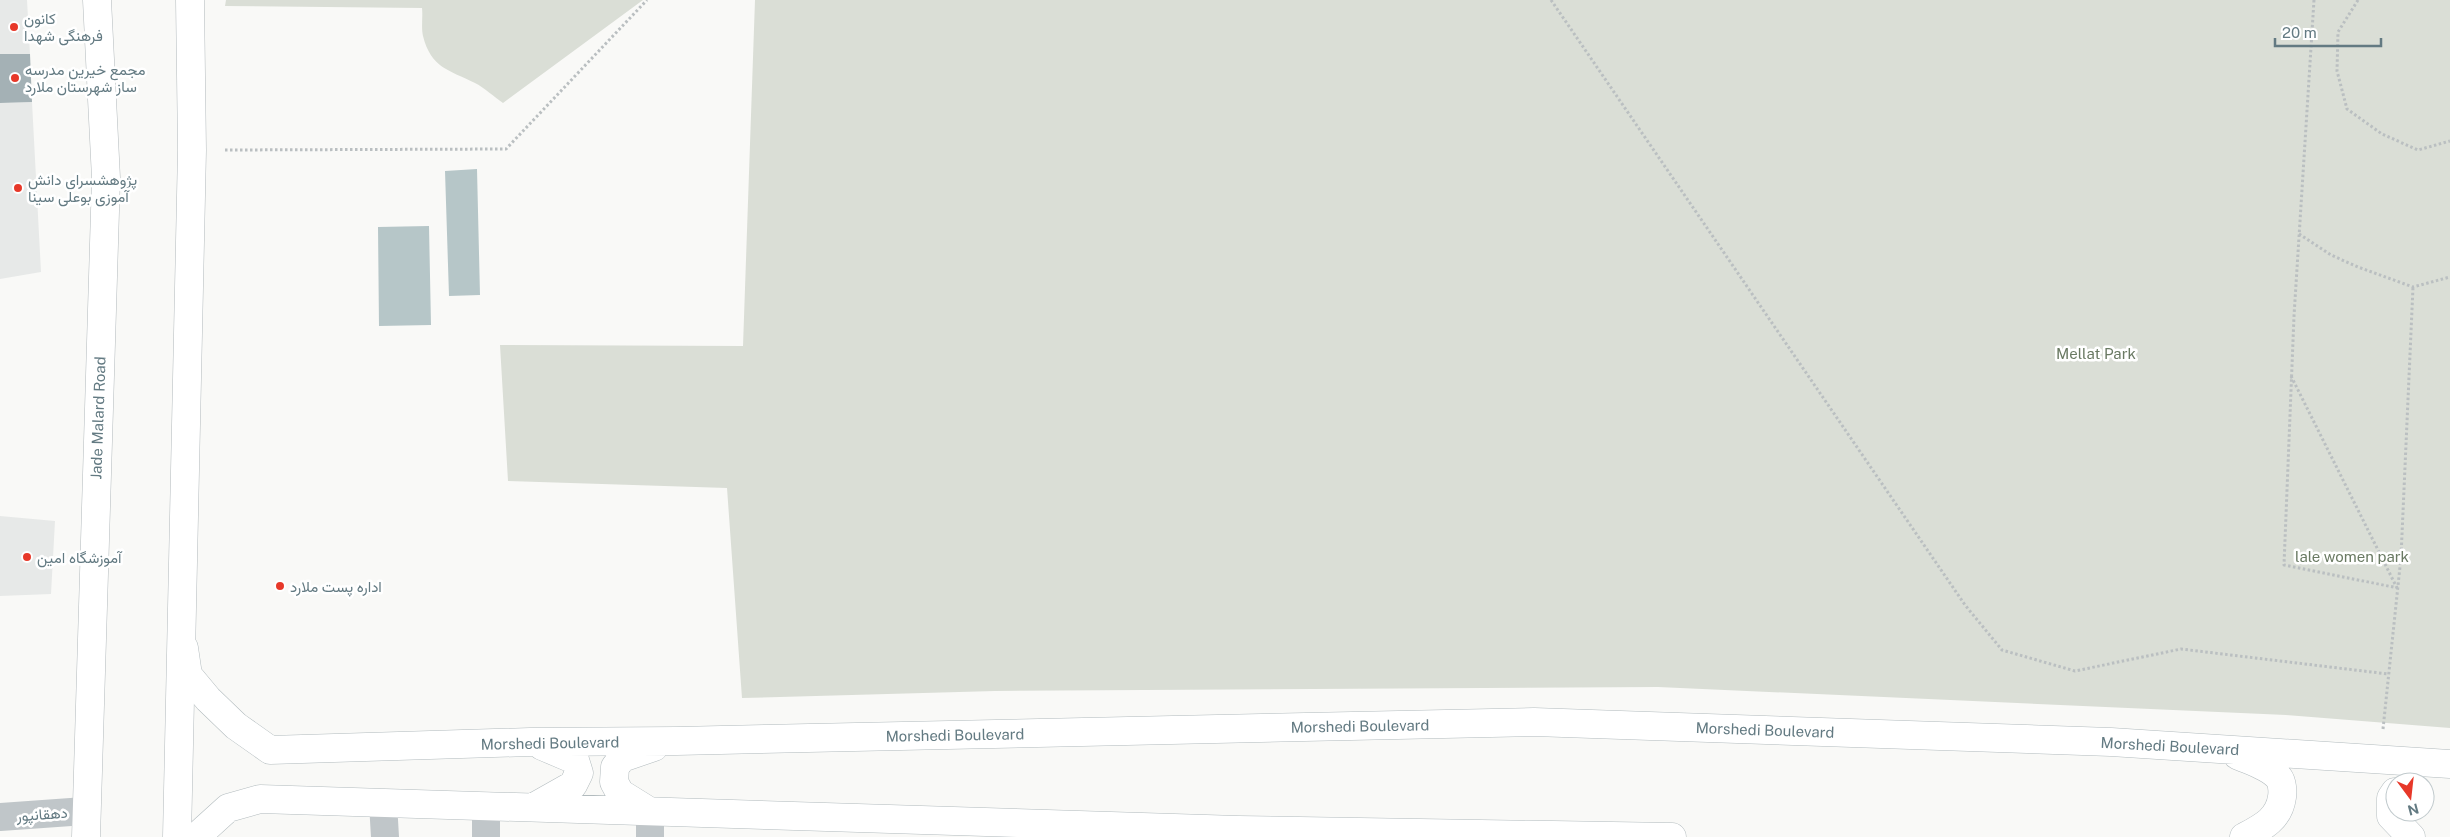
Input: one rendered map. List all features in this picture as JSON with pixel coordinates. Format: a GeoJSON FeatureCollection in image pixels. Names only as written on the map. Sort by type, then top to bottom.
{"type":"FeatureCollection","features":[{"type":"Feature","properties":{"kind":"main road","name":"Jade Malard Road"},"geometry":{"type":"LineString","coordinates":[[85,824],[106,178],[96,0]]}},
{"type":"Feature","properties":{"kind":"main road"},"geometry":{"type":"LineString","coordinates":[[106,178],[112,0]]}},
{"type":"Feature","properties":{"kind":"main road"},"geometry":{"type":"LineString","coordinates":[[177,837],[180,622],[192,150],[190,0]]}},
{"type":"Feature","properties":{"kind":"main road","name":"Morshedi Boulevard"},"geometry":{"type":"LineString","coordinates":[[180,622],[188,675],[208,699],[236,726],[270,750],[530,742],[677,741],[1534,722],[2111,742],[2450,764]]}},
{"type":"Feature","properties":{"kind":"main road"},"geometry":{"type":"LineString","coordinates":[[650,824],[620,792],[614,782],[616,767],[622,758],[677,741]]}},
{"type":"Feature","properties":{"kind":"main road"},"geometry":{"type":"LineString","coordinates":[[530,742],[576,760],[579,773],[573,785],[533,807]]}},
{"type":"Feature","properties":{"kind":"main road"},"geometry":{"type":"LineString","coordinates":[[2223,749],[2264,767],[2279,778],[2283,792],[2280,810],[2270,821],[2244,837]]}},
{"type":"Feature","properties":{"kind":"main road"},"geometry":{"type":"LineString","coordinates":[[2435,773],[2450,771]]}},
{"type":"Feature","properties":{"kind":"main road"},"geometry":{"type":"LineString","coordinates":[[196,837],[228,808],[260,799],[533,807],[650,824],[1237,833],[1672,837]]}},
{"type":"Feature","properties":{"kind":"main road"},"geometry":{"type":"LineString","coordinates":[[2397,822],[2411,837]]}},
{"type":"Feature","properties":{"kind":"street"},"geometry":{"type":"LineString","coordinates":[[383,802],[385,837]]}},
{"type":"Feature","properties":{"kind":"street"},"geometry":{"type":"LineString","coordinates":[[486,806],[486,837]]}},
{"type":"Feature","properties":{"kind":"street","name":"دهقانپور"},"geometry":{"type":"LineString","coordinates":[[0,817],[85,824]]}},
{"type":"Feature","properties":{"kind":"path"},"geometry":{"type":"LineString","coordinates":[[192,150],[506,149],[648,0]]}},
{"type":"Feature","properties":{"kind":"path"},"geometry":{"type":"LineString","coordinates":[[1551,0],[1965,605],[2002,650],[2075,671],[2181,649],[2388,674]]}},
{"type":"Feature","properties":{"kind":"path"},"geometry":{"type":"LineString","coordinates":[[2314,0],[2291,376],[2284,565],[2398,588]]}},
{"type":"Feature","properties":{"kind":"path"},"geometry":{"type":"LineString","coordinates":[[2358,0],[2338,32],[2337,72],[2347,109],[2382,134],[2418,150],[2450,141]]}},
{"type":"Feature","properties":{"kind":"path"},"geometry":{"type":"LineString","coordinates":[[2299,234],[2331,254],[2352,264],[2412,287],[2450,277]]}},
{"type":"Feature","properties":{"kind":"path"},"geometry":{"type":"LineString","coordinates":[[2380,759],[2402,547],[2412,287]]}},
{"type":"Feature","properties":{"kind":"path"},"geometry":{"type":"LineString","coordinates":[[2291,376],[2398,588]]}},
{"type":"Feature","properties":{"kind":"shaded area","name":"کانون فرهنگی شهدا"},"geometry":{"type":"Polygon","coordinates":[[[0,0],[27,0],[30,54],[0,54],[0,0]]]}},
{"type":"Feature","properties":{"kind":"shaded area","name":"پژوهشسرای دانش آموزی بوعلی سینا"},"geometry":{"type":"Polygon","coordinates":[[[32,102],[41,272],[0,279],[0,103],[32,102]]]}},
{"type":"Feature","properties":{"kind":"shaded area"},"geometry":{"type":"Polygon","coordinates":[[[477,169],[480,295],[449,296],[445,171],[477,169]]]}},
{"type":"Feature","properties":{"kind":"shaded area"},"geometry":{"type":"Polygon","coordinates":[[[429,226],[431,325],[379,326],[378,227],[429,226]]]}},
{"type":"Feature","properties":{"kind":"shaded area","name":"آموزشگاه امین"},"geometry":{"type":"Polygon","coordinates":[[[0,516],[55,521],[51,594],[0,596],[0,516]]]}},
{"type":"Feature","properties":{"kind":"green space"},"geometry":{"type":"Polygon","coordinates":[[[226,0],[643,0],[503,103],[479,85],[449,71],[436,62],[426,47],[423,36],[422,8],[225,6],[226,0]]]}},
{"type":"Feature","properties":{"kind":"green space","name":"Mellat Park"},"geometry":{"type":"Polygon","coordinates":[[[755,0],[2450,0],[2450,728],[2286,715],[1658,687],[995,691],[742,698],[727,488],[508,481],[500,345],[743,346],[755,0]]]}},
{"type":"Feature","properties":{"kind":"building","name":"مجمع خیرین مدرسه ساز شهرستان ملارد"},"geometry":{"type":"Polygon","coordinates":[[[0,54],[30,54],[32,102],[0,103],[0,54]]]}},
{"type":"Feature","properties":{"kind":"place","name":"کانون فرهنگی شهدا"},"geometry":{"type":"Point","coordinates":[14,27]}},
{"type":"Feature","properties":{"kind":"place","name":"مجمع خیرین مدرسه ساز شهرستان ملارد"},"geometry":{"type":"Point","coordinates":[15,78]}},
{"type":"Feature","properties":{"kind":"place","name":"پژوهشسرای دانش آموزی بوعلی سینا"},"geometry":{"type":"Point","coordinates":[18,188]}},
{"type":"Feature","properties":{"kind":"place","name":"آموزشگاه امین"},"geometry":{"type":"Point","coordinates":[27,557]}},
{"type":"Feature","properties":{"kind":"place","name":"اداره پست ملارد"},"geometry":{"type":"Point","coordinates":[280,586]}},
{"type":"Feature","properties":{"kind":"park label","name":"lale women park"},"geometry":{"type":"Point","coordinates":[2352,556]}}]}
